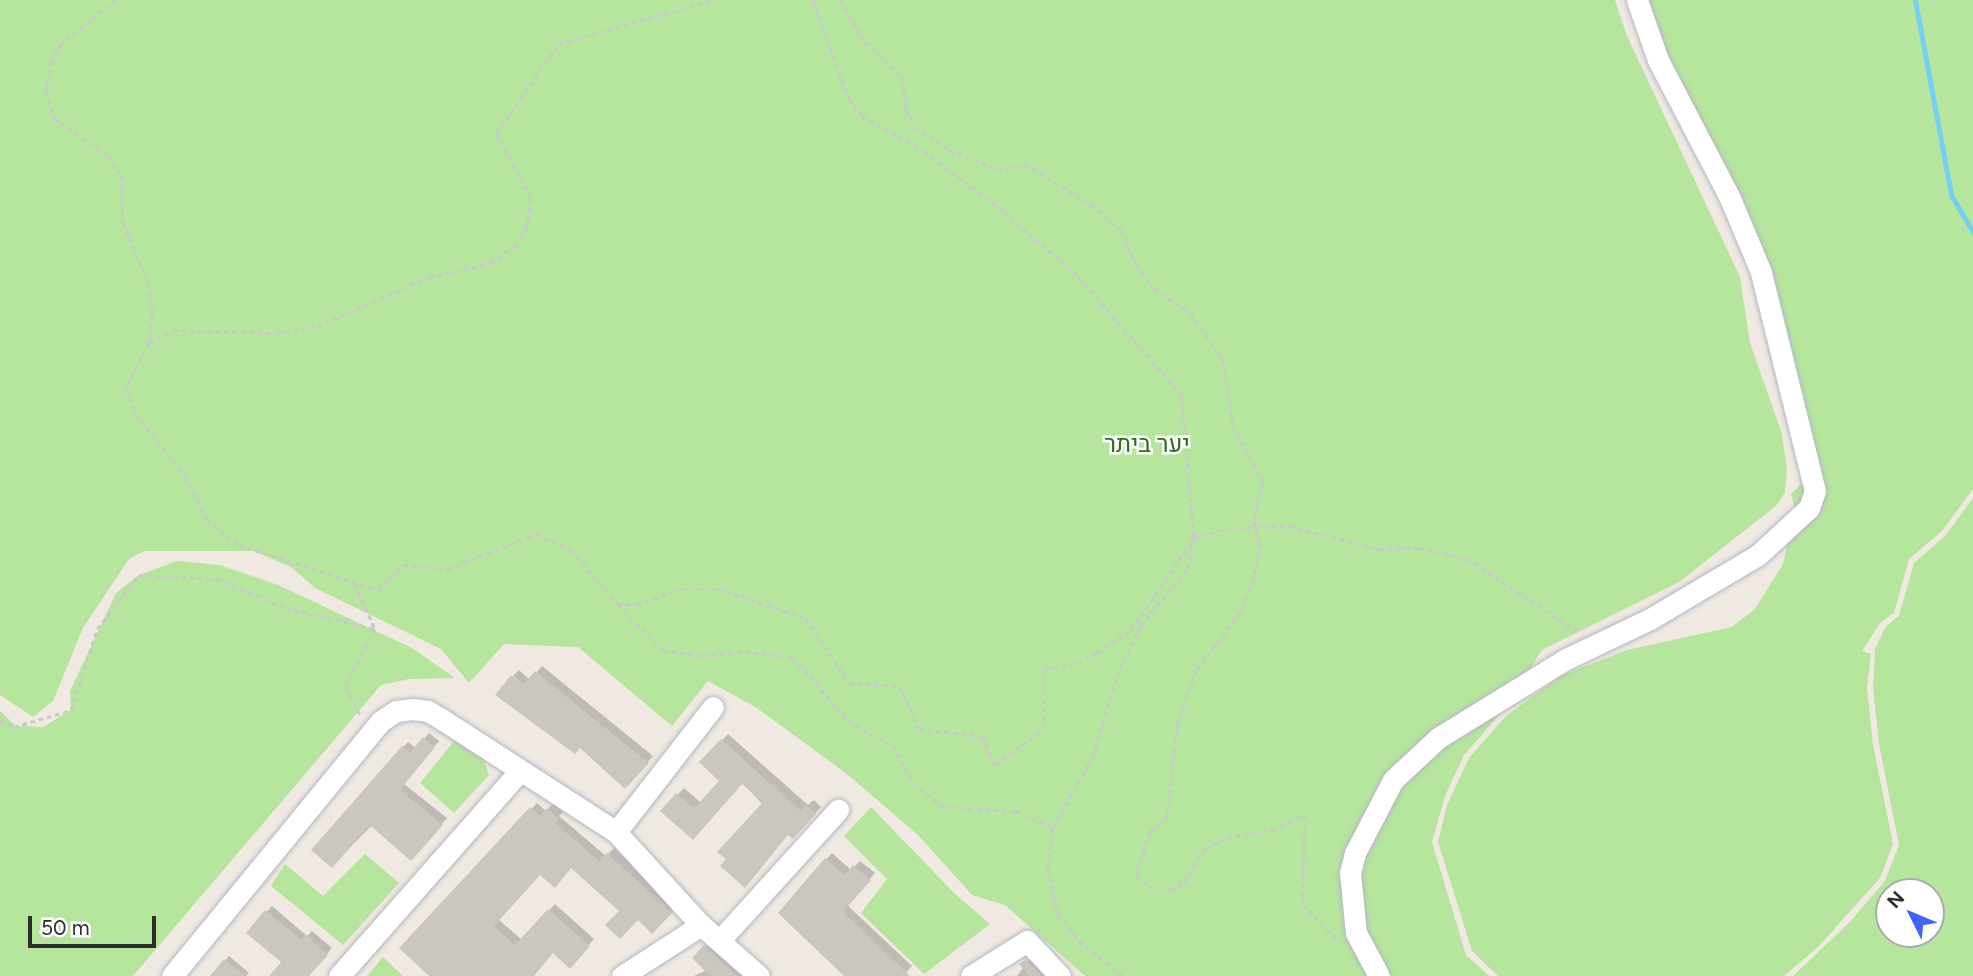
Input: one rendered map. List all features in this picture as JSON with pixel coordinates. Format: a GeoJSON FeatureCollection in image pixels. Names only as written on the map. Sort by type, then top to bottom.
{"type":"FeatureCollection","features":[{"type":"Feature","properties":{"kind":"street"},"geometry":{"type":"LineString","coordinates":[[1379,976],[1356,933],[1350,873],[1355,853],[1393,780],[1438,738],[1596,642],[1650,619],[1758,555],[1809,508],[1815,492],[1761,272],[1729,196],[1658,60],[1637,0]]}},
{"type":"Feature","properties":{"kind":"street"},"geometry":{"type":"LineString","coordinates":[[616,832],[713,707]]}},
{"type":"Feature","properties":{"kind":"street"},"geometry":{"type":"LineString","coordinates":[[172,976],[381,721],[396,711],[428,711],[616,832],[701,925],[759,976]]}},
{"type":"Feature","properties":{"kind":"street"},"geometry":{"type":"LineString","coordinates":[[339,976],[519,772]]}},
{"type":"Feature","properties":{"kind":"street"},"geometry":{"type":"LineString","coordinates":[[720,940],[838,810]]}},
{"type":"Feature","properties":{"kind":"street"},"geometry":{"type":"LineString","coordinates":[[622,976],[701,925]]}},
{"type":"Feature","properties":{"kind":"street"},"geometry":{"type":"LineString","coordinates":[[971,976],[1002,953],[1027,941],[1060,976]]}},
{"type":"Feature","properties":{"kind":"path"},"geometry":{"type":"LineString","coordinates":[[116,0],[62,44],[52,61],[46,91],[54,118],[108,156],[122,176],[123,222],[148,283],[152,305],[149,343],[126,389],[136,414],[186,477],[207,520],[239,545],[378,590],[403,565],[447,569],[537,534],[571,550],[663,650],[703,656],[745,652],[793,657],[848,721],[893,746],[913,782],[943,807],[1016,811],[1053,828]]}},
{"type":"Feature","properties":{"kind":"path"},"geometry":{"type":"LineString","coordinates":[[149,343],[173,330],[276,333],[317,326],[430,277],[490,263],[516,246],[526,229],[531,198],[496,134],[558,44],[711,0]]}},
{"type":"Feature","properties":{"kind":"path"},"geometry":{"type":"LineString","coordinates":[[813,0],[849,99],[862,116],[924,150],[1013,219],[1079,277],[1182,396],[1194,538],[1188,570],[1141,626],[1119,671],[1093,757],[1053,828],[1048,869],[1058,913],[1079,941],[1124,976]]}},
{"type":"Feature","properties":{"kind":"path"},"geometry":{"type":"LineString","coordinates":[[841,0],[865,42],[902,78],[906,110],[915,127],[950,150],[998,170],[1025,164],[1092,205],[1121,230],[1136,264],[1154,289],[1191,313],[1223,360],[1233,426],[1262,481],[1256,527],[1260,544],[1254,579],[1241,612],[1196,671],[1178,722],[1167,818],[1150,832],[1136,875],[1155,891],[1171,891],[1184,882],[1205,849],[1227,837],[1272,830],[1305,815],[1303,904],[1342,944]]}},
{"type":"Feature","properties":{"kind":"path"},"geometry":{"type":"LineString","coordinates":[[618,604],[637,605],[678,589],[718,589],[806,618],[849,682],[900,686],[919,729],[983,736],[995,765],[1044,729],[1044,669],[1069,665],[1097,653],[1131,630],[1194,538],[1228,528],[1290,526],[1378,549],[1419,548],[1467,558],[1532,605],[1596,642]]}},
{"type":"Feature","properties":{"kind":"path"},"geometry":{"type":"LineString","coordinates":[[0,721],[14,727],[71,710],[97,629],[139,575],[216,579],[286,608],[375,629]]}},
{"type":"Feature","properties":{"kind":"path"},"geometry":{"type":"LineString","coordinates":[[354,583],[375,629]]}},
{"type":"Feature","properties":{"kind":"path"},"geometry":{"type":"LineString","coordinates":[[375,629],[346,687],[357,715],[381,721]]}},
{"type":"Feature","properties":{"kind":"green space","name":"יער ביתר"},"geometry":{"type":"Polygon","coordinates":[[[0,0],[1615,0],[1627,36],[1740,277],[1750,343],[1782,434],[1787,470],[1785,492],[1777,505],[1679,582],[1542,650],[1502,712],[1464,755],[1445,796],[1432,842],[1466,955],[1489,976],[1085,976],[1005,905],[972,895],[919,836],[847,774],[757,708],[708,681],[672,726],[578,647],[504,644],[469,683],[441,649],[315,588],[291,567],[254,551],[144,551],[129,559],[83,628],[53,701],[33,717],[0,695],[0,0]]]}},
{"type":"Feature","properties":{"kind":"green space"},"geometry":{"type":"Polygon","coordinates":[[[1641,0],[1973,0],[1973,489],[1942,531],[1909,559],[1894,613],[1881,622],[1862,651],[1871,654],[1867,687],[1873,745],[1893,844],[1880,878],[1875,878],[1875,884],[1818,947],[1784,976],[1498,976],[1472,951],[1438,842],[1447,805],[1469,758],[1506,716],[1560,676],[1627,650],[1732,627],[1755,609],[1783,564],[1795,509],[1791,494],[1811,474],[1783,338],[1641,0]]]}},
{"type":"Feature","properties":{"kind":"green space"},"geometry":{"type":"Polygon","coordinates":[[[1973,498],[1973,976],[1793,976],[1850,922],[1875,893],[1875,948],[1945,948],[1945,878],[1886,878],[1899,845],[1879,744],[1873,687],[1875,649],[1886,626],[1899,616],[1914,563],[1946,535],[1973,498]]]}},
{"type":"Feature","properties":{"kind":"green space"},"geometry":{"type":"Polygon","coordinates":[[[177,561],[219,565],[278,585],[412,648],[455,678],[409,679],[381,685],[133,976],[0,976],[0,711],[16,726],[43,727],[71,710],[70,691],[116,593],[139,575],[177,561]]]}},
{"type":"Feature","properties":{"kind":"green space"},"geometry":{"type":"Polygon","coordinates":[[[456,739],[484,760],[489,775],[454,813],[420,783],[456,739]]]}},
{"type":"Feature","properties":{"kind":"green space"},"geometry":{"type":"Polygon","coordinates":[[[871,807],[956,895],[990,924],[924,974],[861,913],[887,879],[844,836],[871,807]]]}},
{"type":"Feature","properties":{"kind":"green space"},"geometry":{"type":"Polygon","coordinates":[[[365,854],[399,883],[343,945],[271,886],[285,864],[323,896],[365,854]]]}},
{"type":"Feature","properties":{"kind":"green space"},"geometry":{"type":"Polygon","coordinates":[[[383,957],[403,976],[367,976],[383,957]]]}},
{"type":"Feature","properties":{"kind":"building"},"geometry":{"type":"Polygon","coordinates":[[[535,671],[649,763],[625,789],[580,748],[575,754],[495,695],[511,675],[523,685],[535,671]]]}},
{"type":"Feature","properties":{"kind":"building"},"geometry":{"type":"Polygon","coordinates":[[[423,737],[435,747],[400,790],[443,825],[411,861],[372,827],[367,828],[332,868],[311,850],[402,746],[410,753],[423,737]]]}},
{"type":"Feature","properties":{"kind":"building"},"geometry":{"type":"Polygon","coordinates":[[[721,739],[801,811],[806,805],[816,814],[793,839],[788,835],[745,888],[720,866],[726,859],[717,852],[763,802],[742,784],[693,840],[660,811],[676,793],[694,808],[719,781],[699,762],[721,739]]]}},
{"type":"Feature","properties":{"kind":"building"},"geometry":{"type":"Polygon","coordinates":[[[530,807],[540,816],[547,808],[559,819],[555,823],[599,861],[607,853],[672,913],[652,934],[638,920],[620,939],[605,925],[619,911],[571,868],[555,888],[540,875],[494,926],[515,945],[548,909],[590,946],[570,969],[553,953],[534,976],[429,976],[399,948],[530,807]]]}},
{"type":"Feature","properties":{"kind":"building"},"geometry":{"type":"Polygon","coordinates":[[[825,858],[845,875],[853,865],[871,880],[843,912],[910,976],[844,976],[778,913],[825,858]]]}},
{"type":"Feature","properties":{"kind":"building"},"geometry":{"type":"Polygon","coordinates":[[[265,910],[301,940],[306,935],[328,955],[309,976],[269,976],[281,962],[246,933],[265,910]]]}},
{"type":"Feature","properties":{"kind":"building"},"geometry":{"type":"Polygon","coordinates":[[[704,945],[737,976],[710,976],[692,958],[704,945]]]}},
{"type":"Feature","properties":{"kind":"building"},"geometry":{"type":"Polygon","coordinates":[[[224,959],[245,976],[210,976],[224,959]]]}},
{"type":"Feature","properties":{"kind":"building"},"geometry":{"type":"Polygon","coordinates":[[[1026,959],[1042,976],[1029,976],[1019,964],[1026,959]]]}},
{"type":"Feature","properties":{"kind":"waterway"},"geometry":{"type":"LineString","coordinates":[[1915,0],[1951,195],[1973,232]]}}]}
